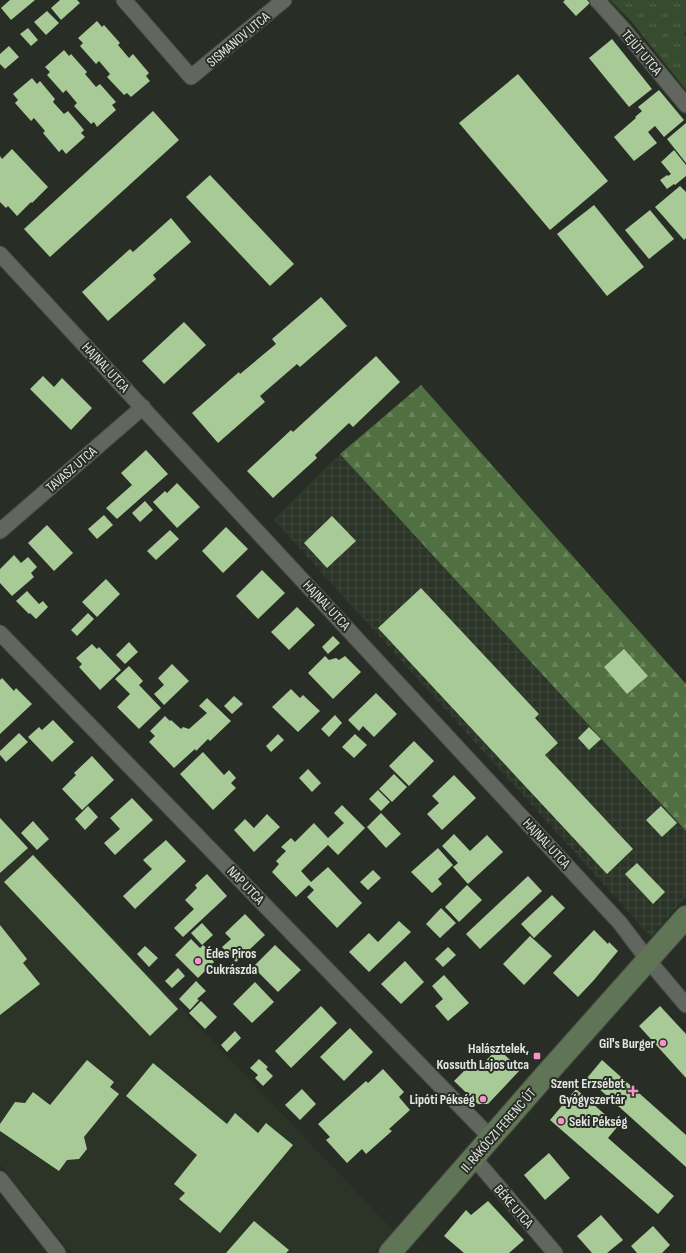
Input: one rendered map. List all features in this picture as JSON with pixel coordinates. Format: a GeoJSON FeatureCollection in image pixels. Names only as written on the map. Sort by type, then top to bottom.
{"type":"FeatureCollection","features":[{"type":"Feature","properties":{"kind":"main road","name":"II. RÁKÓCZI FERENC ÚT"},"geometry":{"type":"LineString","coordinates":[[390,1253],[686,917]]}},
{"type":"Feature","properties":{"kind":"street","name":"SISMANOV UTCA"},"geometry":{"type":"LineString","coordinates":[[124,0],[191,77],[284,0]]}},
{"type":"Feature","properties":{"kind":"street","name":"TEJÚT UTCA"},"geometry":{"type":"LineString","coordinates":[[597,0],[686,105]]}},
{"type":"Feature","properties":{"kind":"street","name":"HAJNAL UTCA"},"geometry":{"type":"LineString","coordinates":[[0,254],[620,923],[648,960],[686,1005]]}},
{"type":"Feature","properties":{"kind":"street","name":"TAVASZ UTCA"},"geometry":{"type":"LineString","coordinates":[[0,531],[143,407]]}},
{"type":"Feature","properties":{"kind":"street","name":"NAP UTCA"},"geometry":{"type":"LineString","coordinates":[[0,632],[491,1138]]}},
{"type":"Feature","properties":{"kind":"street","name":"BÉKE UTCA"},"geometry":{"type":"LineString","coordinates":[[474,1158],[556,1253]]}},
{"type":"Feature","properties":{"kind":"street"},"geometry":{"type":"LineString","coordinates":[[0,1179],[58,1253]]}},
{"type":"Feature","properties":{"kind":"shaded area"},"geometry":{"type":"Polygon","coordinates":[[[340,454],[686,831],[686,897],[651,937],[274,520],[340,454]]]}},
{"type":"Feature","properties":{"kind":"shaded area"},"geometry":{"type":"Polygon","coordinates":[[[0,818],[394,1231],[374,1253],[71,1253],[0,1165],[0,818]]]}},
{"type":"Feature","properties":{"kind":"green space"},"geometry":{"type":"Polygon","coordinates":[[[610,0],[686,0],[686,32],[684,34],[686,37],[686,90],[631,21],[610,0]]]}},
{"type":"Feature","properties":{"kind":"green space"},"geometry":{"type":"Polygon","coordinates":[[[421,385],[686,684],[686,831],[340,454],[421,385]]]}},
{"type":"Feature","properties":{"kind":"building"},"geometry":{"type":"Polygon","coordinates":[[[10,0],[35,0],[11,20],[1,8],[10,0]]]}},
{"type":"Feature","properties":{"kind":"building"},"geometry":{"type":"Polygon","coordinates":[[[60,0],[77,0],[80,3],[61,20],[51,8],[60,0]]]}},
{"type":"Feature","properties":{"kind":"building"},"geometry":{"type":"Polygon","coordinates":[[[565,0],[587,0],[590,3],[576,16],[563,2],[565,0]]]}},
{"type":"Feature","properties":{"kind":"building"},"geometry":{"type":"Polygon","coordinates":[[[47,11],[59,23],[46,35],[34,22],[47,11]]]}},
{"type":"Feature","properties":{"kind":"building"},"geometry":{"type":"Polygon","coordinates":[[[97,21],[102,27],[104,25],[120,43],[118,45],[129,58],[133,54],[149,73],[146,76],[150,81],[131,97],[127,93],[124,95],[107,77],[110,74],[99,61],[96,64],[80,46],[83,43],[78,38],[97,21]]]}},
{"type":"Feature","properties":{"kind":"building"},"geometry":{"type":"Polygon","coordinates":[[[28,28],[38,40],[31,46],[20,34],[28,28]]]}},
{"type":"Feature","properties":{"kind":"building"},"geometry":{"type":"Polygon","coordinates":[[[612,39],[652,89],[629,107],[589,58],[612,39]]]}},
{"type":"Feature","properties":{"kind":"building"},"geometry":{"type":"Polygon","coordinates":[[[9,46],[19,57],[5,69],[0,64],[0,54],[9,46]]]}},
{"type":"Feature","properties":{"kind":"building"},"geometry":{"type":"Polygon","coordinates":[[[64,50],[69,56],[71,54],[87,72],[85,74],[96,87],[100,84],[116,102],[112,105],[116,110],[97,127],[94,122],[91,124],[74,106],[77,103],[66,90],[63,93],[47,75],[50,72],[45,67],[64,50]]]}},
{"type":"Feature","properties":{"kind":"building"},"geometry":{"type":"Polygon","coordinates":[[[518,74],[608,181],[550,230],[459,123],[518,74]]]}},
{"type":"Feature","properties":{"kind":"building"},"geometry":{"type":"Polygon","coordinates":[[[32,78],[37,84],[40,81],[55,99],[53,102],[64,114],[68,111],[84,130],[81,133],[85,137],[66,154],[62,149],[59,152],[43,133],[45,131],[34,118],[31,121],[15,103],[18,100],[13,94],[32,78]]]}},
{"type":"Feature","properties":{"kind":"building"},"geometry":{"type":"Polygon","coordinates":[[[659,90],[684,120],[664,137],[655,126],[648,132],[657,143],[634,161],[614,137],[642,111],[638,107],[659,90]]]}},
{"type":"Feature","properties":{"kind":"building"},"geometry":{"type":"Polygon","coordinates":[[[153,111],[179,140],[50,257],[24,229],[153,111]]]}},
{"type":"Feature","properties":{"kind":"building"},"geometry":{"type":"Polygon","coordinates":[[[686,123],[686,163],[667,139],[686,123]]]}},
{"type":"Feature","properties":{"kind":"building"},"geometry":{"type":"Polygon","coordinates":[[[12,149],[48,187],[17,216],[8,206],[6,208],[0,202],[0,156],[2,159],[12,149]]]}},
{"type":"Feature","properties":{"kind":"building"},"geometry":{"type":"Polygon","coordinates":[[[674,150],[686,165],[686,176],[675,185],[674,184],[667,189],[660,180],[671,174],[661,162],[674,150]]]}},
{"type":"Feature","properties":{"kind":"building"},"geometry":{"type":"Polygon","coordinates":[[[210,175],[294,264],[270,286],[186,197],[210,175]]]}},
{"type":"Feature","properties":{"kind":"building"},"geometry":{"type":"Polygon","coordinates":[[[680,186],[686,192],[686,238],[684,240],[655,207],[680,186]]]}},
{"type":"Feature","properties":{"kind":"building"},"geometry":{"type":"Polygon","coordinates":[[[594,205],[644,267],[607,296],[557,234],[594,205]]]}},
{"type":"Feature","properties":{"kind":"building"},"geometry":{"type":"Polygon","coordinates":[[[650,210],[674,239],[649,259],[625,230],[650,210]]]}},
{"type":"Feature","properties":{"kind":"building"},"geometry":{"type":"Polygon","coordinates":[[[171,218],[191,242],[153,275],[156,279],[108,321],[82,292],[130,249],[133,252],[171,218]]]}},
{"type":"Feature","properties":{"kind":"building"},"geometry":{"type":"Polygon","coordinates":[[[321,297],[347,326],[300,367],[297,364],[260,396],[265,402],[218,443],[192,413],[239,372],[240,374],[276,344],[272,339],[321,297]]]}},
{"type":"Feature","properties":{"kind":"building"},"geometry":{"type":"Polygon","coordinates":[[[184,322],[206,345],[164,384],[142,361],[184,322]]]}},
{"type":"Feature","properties":{"kind":"building"},"geometry":{"type":"Polygon","coordinates":[[[376,356],[400,382],[353,427],[349,423],[315,455],[317,458],[273,498],[247,471],[291,430],[293,432],[376,356]]]}},
{"type":"Feature","properties":{"kind":"building"},"geometry":{"type":"Polygon","coordinates":[[[43,376],[54,387],[62,378],[92,408],[71,430],[30,389],[43,376]]]}},
{"type":"Feature","properties":{"kind":"building"},"geometry":{"type":"Polygon","coordinates":[[[146,450],[168,474],[117,519],[106,508],[132,485],[121,473],[146,450]]]}},
{"type":"Feature","properties":{"kind":"building"},"geometry":{"type":"Polygon","coordinates":[[[177,483],[200,507],[177,528],[153,502],[165,491],[167,493],[177,483]]]}},
{"type":"Feature","properties":{"kind":"building"},"geometry":{"type":"Polygon","coordinates":[[[145,501],[153,510],[140,522],[132,513],[145,501]]]}},
{"type":"Feature","properties":{"kind":"building"},"geometry":{"type":"Polygon","coordinates":[[[104,515],[113,525],[97,539],[88,529],[104,515]]]}},
{"type":"Feature","properties":{"kind":"building"},"geometry":{"type":"Polygon","coordinates":[[[332,516],[356,541],[327,568],[304,543],[332,516]]]}},
{"type":"Feature","properties":{"kind":"building"},"geometry":{"type":"Polygon","coordinates":[[[47,525],[73,553],[54,571],[28,543],[47,525]]]}},
{"type":"Feature","properties":{"kind":"building"},"geometry":{"type":"Polygon","coordinates":[[[226,527],[248,549],[223,573],[202,551],[226,527]]]}},
{"type":"Feature","properties":{"kind":"building"},"geometry":{"type":"Polygon","coordinates":[[[170,530],[179,539],[156,560],[147,551],[170,530]]]}},
{"type":"Feature","properties":{"kind":"building"},"geometry":{"type":"Polygon","coordinates":[[[14,555],[21,563],[28,557],[37,567],[31,573],[34,577],[12,596],[0,583],[0,569],[14,555]]]}},
{"type":"Feature","properties":{"kind":"building"},"geometry":{"type":"Polygon","coordinates":[[[262,570],[285,593],[258,619],[236,596],[262,570]]]}},
{"type":"Feature","properties":{"kind":"building"},"geometry":{"type":"Polygon","coordinates":[[[106,579],[120,594],[97,617],[82,602],[106,579]]]}},
{"type":"Feature","properties":{"kind":"building"},"geometry":{"type":"Polygon","coordinates":[[[421,588],[539,714],[535,718],[558,743],[545,755],[633,849],[607,874],[378,628],[421,588]]]}},
{"type":"Feature","properties":{"kind":"building"},"geometry":{"type":"Polygon","coordinates":[[[27,591],[39,604],[43,601],[48,607],[36,619],[16,601],[27,591]]]}},
{"type":"Feature","properties":{"kind":"building"},"geometry":{"type":"Polygon","coordinates":[[[297,607],[315,625],[289,650],[271,632],[297,607]]]}},
{"type":"Feature","properties":{"kind":"building"},"geometry":{"type":"Polygon","coordinates":[[[88,613],[94,619],[77,636],[71,630],[88,613]]]}},
{"type":"Feature","properties":{"kind":"building"},"geometry":{"type":"Polygon","coordinates":[[[333,636],[340,643],[328,654],[322,647],[333,636]]]}},
{"type":"Feature","properties":{"kind":"building"},"geometry":{"type":"Polygon","coordinates":[[[129,642],[138,652],[125,664],[116,655],[129,642]]]}},
{"type":"Feature","properties":{"kind":"building"},"geometry":{"type":"Polygon","coordinates":[[[92,644],[97,649],[99,647],[121,670],[100,690],[79,667],[82,664],[76,658],[92,644]]]}},
{"type":"Feature","properties":{"kind":"building"},"geometry":{"type":"Polygon","coordinates":[[[624,649],[648,676],[627,694],[604,667],[624,649]]]}},
{"type":"Feature","properties":{"kind":"building"},"geometry":{"type":"Polygon","coordinates":[[[325,656],[329,660],[336,658],[339,660],[345,656],[361,672],[333,699],[308,673],[325,656]]]}},
{"type":"Feature","properties":{"kind":"building"},"geometry":{"type":"Polygon","coordinates":[[[172,664],[189,681],[164,705],[154,694],[164,685],[158,678],[172,664]]]}},
{"type":"Feature","properties":{"kind":"building"},"geometry":{"type":"Polygon","coordinates":[[[129,666],[143,681],[139,685],[161,708],[139,729],[117,707],[130,694],[115,679],[129,666]]]}},
{"type":"Feature","properties":{"kind":"building"},"geometry":{"type":"Polygon","coordinates":[[[2,678],[14,691],[16,688],[32,704],[0,734],[0,680],[2,678]]]}},
{"type":"Feature","properties":{"kind":"building"},"geometry":{"type":"Polygon","coordinates":[[[291,689],[300,698],[303,695],[320,711],[298,732],[272,707],[291,689]]]}},
{"type":"Feature","properties":{"kind":"building"},"geometry":{"type":"Polygon","coordinates":[[[376,693],[397,714],[374,737],[363,726],[359,731],[348,720],[376,693]]]}},
{"type":"Feature","properties":{"kind":"building"},"geometry":{"type":"Polygon","coordinates":[[[234,696],[243,704],[232,714],[224,706],[234,696]]]}},
{"type":"Feature","properties":{"kind":"building"},"geometry":{"type":"Polygon","coordinates":[[[207,698],[231,721],[210,741],[208,739],[196,751],[195,749],[174,768],[149,742],[155,736],[150,731],[165,716],[181,729],[183,727],[189,729],[207,713],[199,706],[207,698]]]}},
{"type":"Feature","properties":{"kind":"building"},"geometry":{"type":"Polygon","coordinates":[[[335,715],[342,723],[329,737],[321,729],[335,715]]]}},
{"type":"Feature","properties":{"kind":"building"},"geometry":{"type":"Polygon","coordinates":[[[53,720],[74,742],[52,762],[28,737],[39,727],[42,730],[53,720]]]}},
{"type":"Feature","properties":{"kind":"building"},"geometry":{"type":"Polygon","coordinates":[[[589,727],[601,739],[589,750],[578,738],[589,727]]]}},
{"type":"Feature","properties":{"kind":"building"},"geometry":{"type":"Polygon","coordinates":[[[19,733],[28,742],[6,762],[0,755],[0,751],[19,733]]]}},
{"type":"Feature","properties":{"kind":"building"},"geometry":{"type":"Polygon","coordinates":[[[278,734],[284,740],[271,752],[266,746],[278,734]]]}},
{"type":"Feature","properties":{"kind":"building"},"geometry":{"type":"Polygon","coordinates":[[[355,734],[367,745],[354,758],[342,747],[355,734]]]}},
{"type":"Feature","properties":{"kind":"building"},"geometry":{"type":"Polygon","coordinates":[[[414,741],[434,761],[409,786],[389,766],[414,741]]]}},
{"type":"Feature","properties":{"kind":"building"},"geometry":{"type":"Polygon","coordinates":[[[203,752],[224,775],[229,770],[236,778],[231,783],[236,788],[213,810],[180,774],[203,752]]]}},
{"type":"Feature","properties":{"kind":"building"},"geometry":{"type":"Polygon","coordinates":[[[92,756],[114,780],[82,810],[62,789],[76,775],[74,773],[92,756]]]}},
{"type":"Feature","properties":{"kind":"building"},"geometry":{"type":"Polygon","coordinates":[[[308,769],[321,783],[312,792],[299,778],[308,769]]]}},
{"type":"Feature","properties":{"kind":"building"},"geometry":{"type":"Polygon","coordinates":[[[394,774],[407,787],[392,802],[379,789],[394,774]]]}},
{"type":"Feature","properties":{"kind":"building"},"geometry":{"type":"Polygon","coordinates":[[[454,775],[476,798],[442,830],[427,814],[439,803],[432,796],[454,775]]]}},
{"type":"Feature","properties":{"kind":"building"},"geometry":{"type":"Polygon","coordinates":[[[378,790],[390,802],[381,811],[369,799],[378,790]]]}},
{"type":"Feature","properties":{"kind":"building"},"geometry":{"type":"Polygon","coordinates":[[[132,798],[153,820],[115,855],[104,843],[120,829],[110,818],[132,798]]]}},
{"type":"Feature","properties":{"kind":"building"},"geometry":{"type":"Polygon","coordinates":[[[342,805],[365,828],[338,855],[328,845],[301,871],[311,882],[328,867],[362,903],[337,928],[307,897],[314,890],[309,885],[296,897],[272,872],[279,864],[276,861],[286,851],[281,847],[291,838],[295,842],[314,823],[328,838],[344,823],[334,813],[342,805]]]}},
{"type":"Feature","properties":{"kind":"building"},"geometry":{"type":"Polygon","coordinates":[[[88,806],[98,817],[85,830],[75,819],[88,806]]]}},
{"type":"Feature","properties":{"kind":"building"},"geometry":{"type":"Polygon","coordinates":[[[661,806],[677,823],[662,837],[646,820],[661,806]]]}},
{"type":"Feature","properties":{"kind":"building"},"geometry":{"type":"Polygon","coordinates":[[[381,813],[401,834],[386,848],[367,827],[381,813]]]}},
{"type":"Feature","properties":{"kind":"building"},"geometry":{"type":"Polygon","coordinates":[[[267,814],[280,827],[254,852],[234,830],[245,819],[254,828],[267,814]]]}},
{"type":"Feature","properties":{"kind":"building"},"geometry":{"type":"Polygon","coordinates":[[[0,818],[28,848],[0,873],[0,818]]]}},
{"type":"Feature","properties":{"kind":"building"},"geometry":{"type":"Polygon","coordinates":[[[33,821],[49,839],[37,850],[21,833],[33,821]]]}},
{"type":"Feature","properties":{"kind":"building"},"geometry":{"type":"Polygon","coordinates":[[[454,834],[470,851],[487,835],[503,852],[468,884],[453,867],[458,863],[442,846],[454,834]]]}},
{"type":"Feature","properties":{"kind":"building"},"geometry":{"type":"Polygon","coordinates":[[[166,840],[186,861],[135,909],[123,896],[152,869],[143,860],[166,840]]]}},
{"type":"Feature","properties":{"kind":"building"},"geometry":{"type":"Polygon","coordinates":[[[438,848],[453,865],[438,879],[442,884],[432,893],[411,872],[438,848]]]}},
{"type":"Feature","properties":{"kind":"building"},"geometry":{"type":"Polygon","coordinates":[[[33,855],[178,1009],[150,1036],[4,882],[33,855]]]}},
{"type":"Feature","properties":{"kind":"building"},"geometry":{"type":"Polygon","coordinates":[[[637,863],[665,892],[653,904],[625,874],[637,863]]]}},
{"type":"Feature","properties":{"kind":"building"},"geometry":{"type":"Polygon","coordinates":[[[373,870],[381,878],[368,890],[360,882],[373,870]]]}},
{"type":"Feature","properties":{"kind":"building"},"geometry":{"type":"Polygon","coordinates":[[[207,874],[227,896],[183,937],[174,928],[194,909],[185,900],[197,888],[195,885],[207,874]]]}},
{"type":"Feature","properties":{"kind":"building"},"geometry":{"type":"Polygon","coordinates":[[[528,876],[542,891],[480,949],[466,934],[528,876]]]}},
{"type":"Feature","properties":{"kind":"building"},"geometry":{"type":"Polygon","coordinates":[[[467,885],[482,900],[459,922],[445,907],[467,885]]]}},
{"type":"Feature","properties":{"kind":"building"},"geometry":{"type":"Polygon","coordinates":[[[552,895],[565,908],[534,938],[521,924],[552,895]]]}},
{"type":"Feature","properties":{"kind":"building"},"geometry":{"type":"Polygon","coordinates":[[[441,908],[456,923],[440,938],[426,924],[441,908]]]}},
{"type":"Feature","properties":{"kind":"building"},"geometry":{"type":"Polygon","coordinates":[[[245,914],[265,935],[236,962],[222,947],[231,939],[225,933],[245,914]]]}},
{"type":"Feature","properties":{"kind":"building"},"geometry":{"type":"Polygon","coordinates":[[[399,921],[411,932],[369,972],[349,952],[369,933],[378,942],[399,921]]]}},
{"type":"Feature","properties":{"kind":"building"},"geometry":{"type":"Polygon","coordinates":[[[202,923],[213,935],[202,945],[191,933],[202,923]]]}},
{"type":"Feature","properties":{"kind":"building"},"geometry":{"type":"Polygon","coordinates":[[[0,925],[27,959],[23,963],[40,984],[0,1015],[0,925]]]}},
{"type":"Feature","properties":{"kind":"building"},"geometry":{"type":"Polygon","coordinates":[[[594,930],[608,944],[609,942],[618,951],[578,997],[553,973],[594,930]]]}},
{"type":"Feature","properties":{"kind":"building"},"geometry":{"type":"Polygon","coordinates":[[[530,936],[552,956],[524,985],[503,964],[530,936]]]}},
{"type":"Feature","properties":{"kind":"building"},"geometry":{"type":"Polygon","coordinates":[[[191,939],[200,948],[203,945],[212,953],[209,956],[214,962],[198,978],[175,955],[191,939]]]}},
{"type":"Feature","properties":{"kind":"building"},"geometry":{"type":"Polygon","coordinates":[[[275,945],[301,970],[278,992],[253,967],[275,945]]]}},
{"type":"Feature","properties":{"kind":"building"},"geometry":{"type":"Polygon","coordinates":[[[145,946],[158,958],[149,967],[137,954],[145,946]]]}},
{"type":"Feature","properties":{"kind":"building"},"geometry":{"type":"Polygon","coordinates":[[[448,947],[456,955],[443,967],[435,959],[448,947]]]}},
{"type":"Feature","properties":{"kind":"building"},"geometry":{"type":"Polygon","coordinates":[[[405,961],[424,982],[401,1004],[381,984],[405,961]]]}},
{"type":"Feature","properties":{"kind":"building"},"geometry":{"type":"Polygon","coordinates":[[[178,968],[185,976],[172,988],[165,981],[178,968]]]}},
{"type":"Feature","properties":{"kind":"building"},"geometry":{"type":"Polygon","coordinates":[[[444,975],[469,1003],[448,1021],[435,1006],[443,999],[432,986],[444,975]]]}},
{"type":"Feature","properties":{"kind":"building"},"geometry":{"type":"Polygon","coordinates":[[[196,981],[206,991],[197,999],[199,1000],[190,1010],[179,999],[196,981]]]}},
{"type":"Feature","properties":{"kind":"building"},"geometry":{"type":"Polygon","coordinates":[[[255,982],[274,1002],[252,1023],[233,1004],[255,982]]]}},
{"type":"Feature","properties":{"kind":"building"},"geometry":{"type":"Polygon","coordinates":[[[201,1001],[217,1017],[205,1029],[189,1013],[201,1001]]]}},
{"type":"Feature","properties":{"kind":"building"},"geometry":{"type":"Polygon","coordinates":[[[321,1006],[337,1023],[291,1068],[275,1051],[321,1006]]]}},
{"type":"Feature","properties":{"kind":"building"},"geometry":{"type":"Polygon","coordinates":[[[660,1006],[686,1034],[686,1078],[639,1026],[660,1006]]]}},
{"type":"Feature","properties":{"kind":"building"},"geometry":{"type":"Polygon","coordinates":[[[350,1028],[373,1052],[344,1081],[320,1057],[350,1028]]]}},
{"type":"Feature","properties":{"kind":"building"},"geometry":{"type":"Polygon","coordinates":[[[235,1031],[241,1038],[227,1052],[221,1045],[235,1031]]]}},
{"type":"Feature","properties":{"kind":"building"},"geometry":{"type":"Polygon","coordinates":[[[498,1048],[520,1070],[488,1104],[478,1104],[454,1081],[474,1061],[480,1067],[498,1048]]]}},
{"type":"Feature","properties":{"kind":"building"},"geometry":{"type":"Polygon","coordinates":[[[259,1059],[268,1067],[266,1069],[273,1076],[263,1086],[255,1078],[258,1075],[250,1068],[259,1059]]]}},
{"type":"Feature","properties":{"kind":"building"},"geometry":{"type":"Polygon","coordinates":[[[87,1060],[114,1082],[110,1087],[119,1094],[84,1137],[87,1149],[79,1159],[67,1160],[59,1171],[0,1131],[0,1124],[15,1102],[25,1103],[33,1092],[50,1105],[87,1060]]]}},
{"type":"Feature","properties":{"kind":"building"},"geometry":{"type":"Polygon","coordinates":[[[602,1060],[686,1135],[686,1167],[587,1078],[602,1060]]]}},
{"type":"Feature","properties":{"kind":"building"},"geometry":{"type":"Polygon","coordinates":[[[153,1063],[227,1124],[235,1113],[258,1133],[266,1123],[293,1145],[220,1233],[179,1199],[185,1193],[174,1184],[197,1155],[126,1096],[153,1063]]]}},
{"type":"Feature","properties":{"kind":"building"},"geometry":{"type":"Polygon","coordinates":[[[383,1069],[404,1092],[399,1097],[410,1110],[389,1129],[392,1131],[366,1154],[362,1149],[347,1163],[326,1140],[330,1137],[318,1124],[366,1081],[368,1083],[383,1069]]]}},
{"type":"Feature","properties":{"kind":"building"},"geometry":{"type":"Polygon","coordinates":[[[302,1089],[316,1104],[300,1120],[285,1105],[302,1089]]]}},
{"type":"Feature","properties":{"kind":"building"},"geometry":{"type":"Polygon","coordinates":[[[576,1089],[618,1126],[608,1138],[674,1196],[658,1214],[550,1120],[576,1089]]]}},
{"type":"Feature","properties":{"kind":"building"},"geometry":{"type":"Polygon","coordinates":[[[549,1153],[570,1178],[545,1200],[524,1175],[549,1153]]]}},
{"type":"Feature","properties":{"kind":"building"},"geometry":{"type":"Polygon","coordinates":[[[488,1201],[524,1240],[509,1253],[464,1253],[444,1236],[466,1210],[471,1215],[488,1201]]]}},
{"type":"Feature","properties":{"kind":"building"},"geometry":{"type":"Polygon","coordinates":[[[601,1215],[623,1240],[607,1253],[592,1253],[577,1236],[601,1215]]]}},
{"type":"Feature","properties":{"kind":"building"},"geometry":{"type":"Polygon","coordinates":[[[254,1221],[289,1250],[286,1253],[226,1253],[254,1221]]]}},
{"type":"Feature","properties":{"kind":"building"},"geometry":{"type":"Polygon","coordinates":[[[653,1226],[670,1245],[662,1253],[637,1253],[631,1246],[653,1226]]]}},
{"type":"Feature","properties":{"kind":"place","name":"Édes Piros Cukrászda"},"geometry":{"type":"Point","coordinates":[198,961]}},
{"type":"Feature","properties":{"kind":"place","name":"Gil's Burger"},"geometry":{"type":"Point","coordinates":[663,1043]}},
{"type":"Feature","properties":{"kind":"place","name":"Halásztelek, Kossuth Lajos utca"},"geometry":{"type":"Point","coordinates":[537,1056]}},
{"type":"Feature","properties":{"kind":"place","name":"Szent Erzsébet Gyógyszertár"},"geometry":{"type":"Point","coordinates":[633,1091]}},
{"type":"Feature","properties":{"kind":"place","name":"Lipóti Pékség"},"geometry":{"type":"Point","coordinates":[483,1099]}},
{"type":"Feature","properties":{"kind":"place","name":"Seki Pékség"},"geometry":{"type":"Point","coordinates":[561,1121]}}]}
